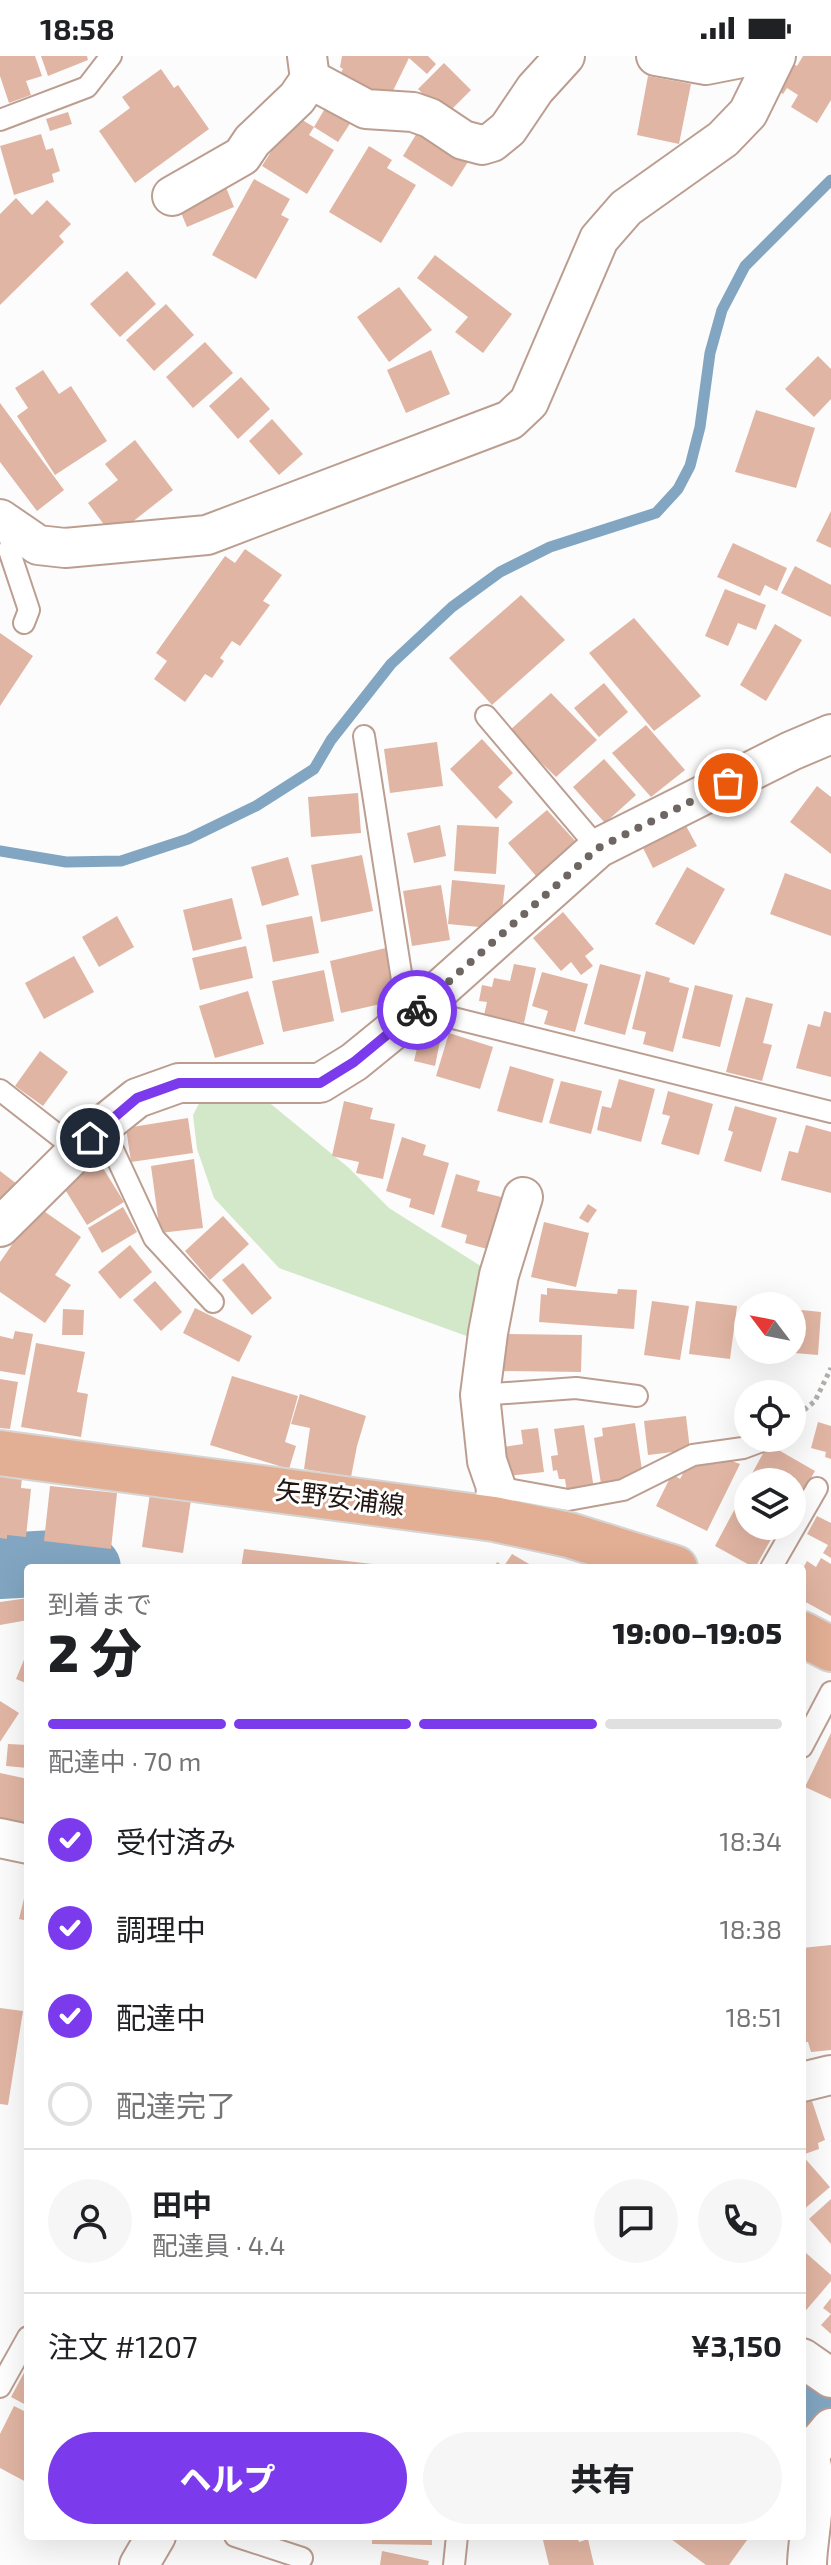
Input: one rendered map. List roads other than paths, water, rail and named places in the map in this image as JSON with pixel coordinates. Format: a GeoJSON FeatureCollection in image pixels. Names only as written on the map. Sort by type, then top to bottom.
{"type":"FeatureCollection","features":[{"type":"Feature","properties":{"kind":"main road","name":"矢野安浦線"},"geometry":{"type":"LineString","coordinates":[[0,1453],[495,1503],[569,1535],[662,1564]]}},
{"type":"Feature","properties":{"kind":"main road"},"geometry":{"type":"LineString","coordinates":[[806,1636],[831,1649]]}},
{"type":"Feature","properties":{"kind":"street"},"geometry":{"type":"LineString","coordinates":[[172,196],[242,156],[252,141],[297,98],[309,67],[366,109],[413,112],[430,118],[463,140],[482,145],[492,142],[508,129],[535,89],[565,56]]}},
{"type":"Feature","properties":{"kind":"street"},"geometry":{"type":"LineString","coordinates":[[656,56],[706,65],[752,56]]}},
{"type":"Feature","properties":{"kind":"street"},"geometry":{"type":"LineString","coordinates":[[7,525],[38,545],[65,548],[207,535],[510,420],[529,402],[599,239],[626,208],[723,139],[748,113],[776,56]]}},
{"type":"Feature","properties":{"kind":"street"},"geometry":{"type":"LineString","coordinates":[[0,1227],[90,1138],[137,1098],[179,1083],[320,1083],[354,1062],[412,1014],[598,848],[831,734]]}},
{"type":"Feature","properties":{"kind":"street"},"geometry":{"type":"LineString","coordinates":[[495,1503],[480,1395],[499,1275],[523,1197]]}},
{"type":"Feature","properties":{"kind":"street"},"geometry":{"type":"LineString","coordinates":[[0,1838],[24,1843]]}},
{"type":"Feature","properties":{"kind":"street"},"geometry":{"type":"LineString","coordinates":[[806,2081],[831,2075]]}},
{"type":"Feature","properties":{"kind":"street"},"geometry":{"type":"LineString","coordinates":[[806,2361],[831,2378]]}},
{"type":"Feature","properties":{"kind":"street"},"geometry":{"type":"LineString","coordinates":[[807,2565],[818,2439]]}},
{"type":"Feature","properties":{"kind":"street"},"geometry":{"type":"LineString","coordinates":[[139,2565],[154,2540]]}},
{"type":"Feature","properties":{"kind":"lane"},"geometry":{"type":"LineString","coordinates":[[0,120],[87,87],[111,56]]}},
{"type":"Feature","properties":{"kind":"lane"},"geometry":{"type":"LineString","coordinates":[[7,525],[9,550],[29,610],[24,623]]}},
{"type":"Feature","properties":{"kind":"lane"},"geometry":{"type":"LineString","coordinates":[[486,716],[598,848]]}},
{"type":"Feature","properties":{"kind":"lane"},"geometry":{"type":"LineString","coordinates":[[364,736],[412,1014],[831,1112]]}},
{"type":"Feature","properties":{"kind":"lane"},"geometry":{"type":"LineString","coordinates":[[0,1090],[90,1138],[154,1238],[213,1302]]}},
{"type":"Feature","properties":{"kind":"lane"},"geometry":{"type":"LineString","coordinates":[[480,1395],[576,1388],[637,1396]]}},
{"type":"Feature","properties":{"kind":"lane"},"geometry":{"type":"LineString","coordinates":[[495,1503],[568,1500],[623,1490],[693,1455],[734,1449]]}},
{"type":"Feature","properties":{"kind":"lane"},"geometry":{"type":"LineString","coordinates":[[773,1564],[817,1488]]}},
{"type":"Feature","properties":{"kind":"lane"},"geometry":{"type":"LineString","coordinates":[[806,1739],[831,1692]]}},
{"type":"Feature","properties":{"kind":"lane"},"geometry":{"type":"LineString","coordinates":[[0,2387],[24,2344]]}},
{"type":"Feature","properties":{"kind":"lane"},"geometry":{"type":"LineString","coordinates":[[247,2540],[302,2558]]}},
{"type":"Feature","properties":{"kind":"lane"},"geometry":{"type":"LineString","coordinates":[[454,2565],[457,2540]]}},
{"type":"Feature","properties":{"kind":"waterway"},"geometry":{"type":"LineString","coordinates":[[0,851],[66,862],[121,861],[188,839],[256,806],[314,769],[331,740],[391,664],[452,607],[500,572],[550,547],[656,513],[678,489],[690,466],[700,427],[710,353],[722,310],[745,266],[831,180]]}},
{"type":"Feature","properties":{"kind":"waterway"},"geometry":{"type":"LineString","coordinates":[[36,1564],[77,1564]]}},
{"type":"Feature","properties":{"kind":"waterway"},"geometry":{"type":"LineString","coordinates":[[0,1566],[24,1565]]}},
{"type":"Feature","properties":{"kind":"waterway"},"geometry":{"type":"LineString","coordinates":[[806,2389],[831,2409]]}}]}
